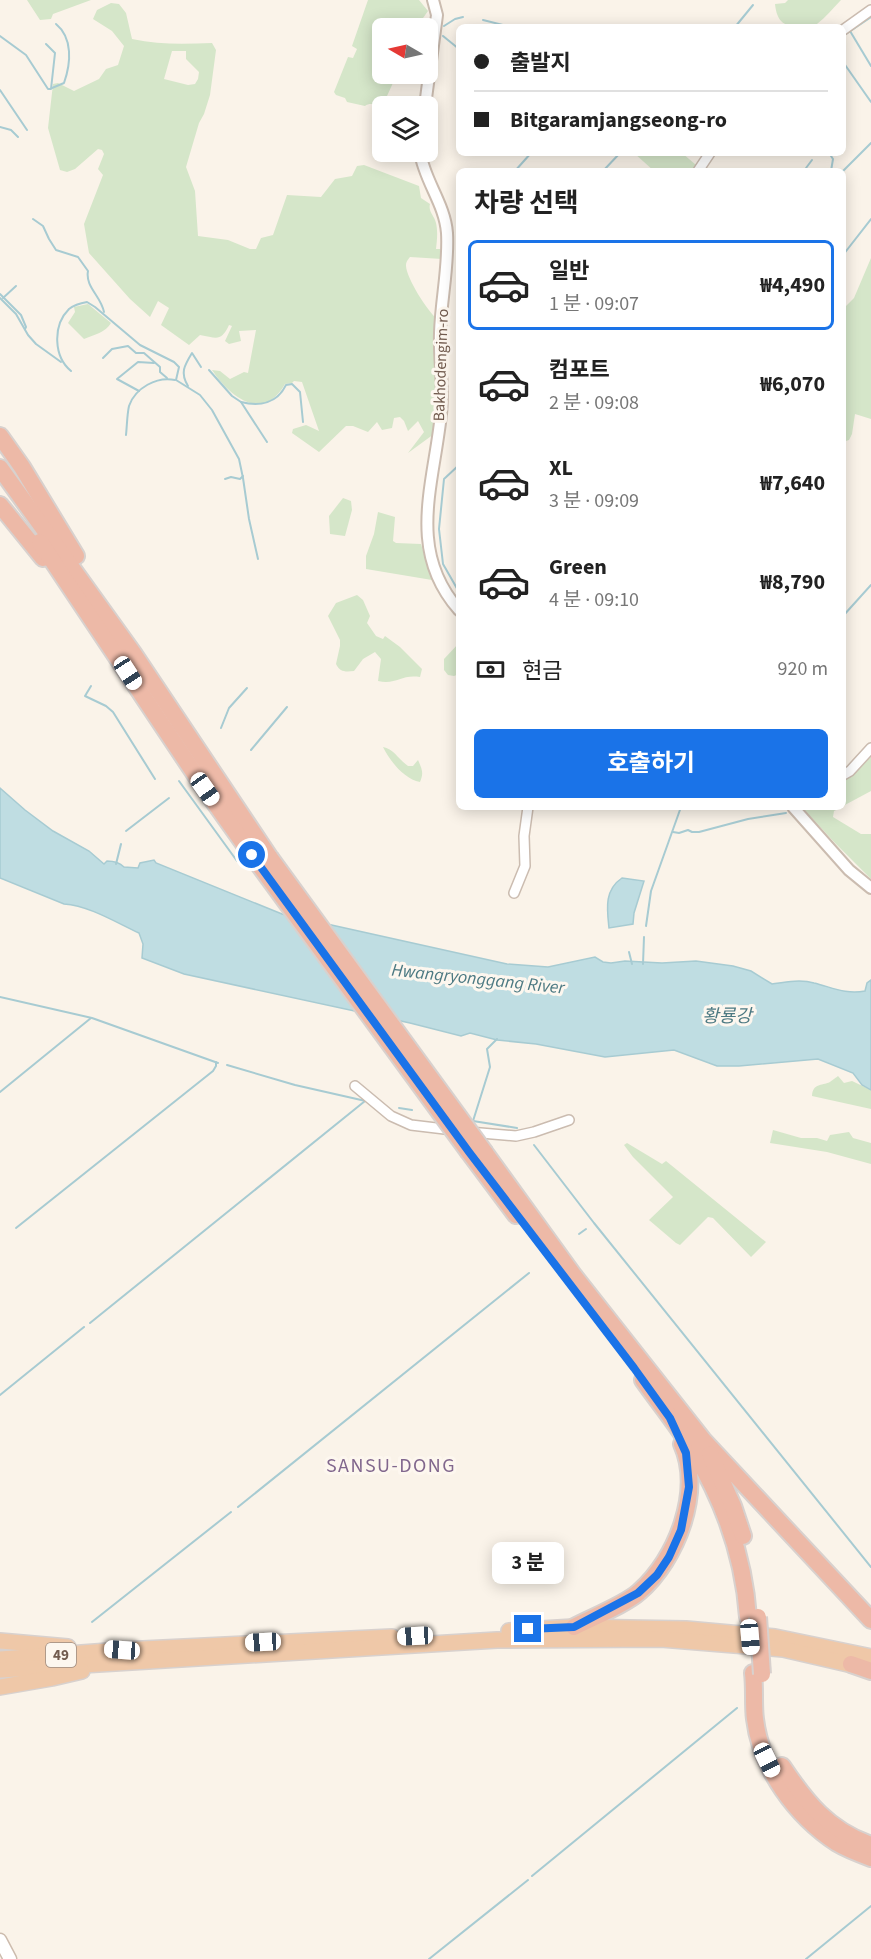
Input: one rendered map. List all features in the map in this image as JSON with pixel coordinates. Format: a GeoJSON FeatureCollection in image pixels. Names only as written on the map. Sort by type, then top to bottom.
{"type":"FeatureCollection","features":[{"type":"Feature","properties":{"kind":"highway"},"geometry":{"type":"LineString","coordinates":[[0,436],[22,467],[134,652],[270,858],[477,1153]]}},
{"type":"Feature","properties":{"kind":"highway"},"geometry":{"type":"LineString","coordinates":[[0,468],[134,652]]}},
{"type":"Feature","properties":{"kind":"highway"},"geometry":{"type":"LineString","coordinates":[[0,481],[205,789],[252,855],[570,1278],[638,1365],[703,1440],[871,1620]]}},
{"type":"Feature","properties":{"kind":"highway"},"geometry":{"type":"LineString","coordinates":[[0,505],[89,616]]}},
{"type":"Feature","properties":{"kind":"highway"},"geometry":{"type":"LineString","coordinates":[[570,1278],[612,1340],[638,1365],[693,1451],[712,1487],[729,1530],[742,1569],[753,1617]]}},
{"type":"Feature","properties":{"kind":"highway"},"geometry":{"type":"LineString","coordinates":[[574,1627],[638,1593],[657,1575],[669,1557],[681,1530],[689,1487],[686,1453],[670,1418]]}},
{"type":"Feature","properties":{"kind":"highway"},"geometry":{"type":"LineString","coordinates":[[703,1440],[733,1506],[753,1567],[753,1617],[757,1674],[755,1719],[761,1746],[790,1801],[837,1843],[871,1858]]}},
{"type":"Feature","properties":{"kind":"highway","name":"49"},"geometry":{"type":"LineString","coordinates":[[0,1670],[70,1665],[119,1657],[574,1627],[686,1629],[775,1637],[871,1657]]}},
{"type":"Feature","properties":{"kind":"highway","name":"49"},"geometry":{"type":"LineString","coordinates":[[0,1659],[119,1657],[497,1640],[661,1639],[783,1649],[850,1664]]}},
{"type":"Feature","properties":{"kind":"highway"},"geometry":{"type":"LineString","coordinates":[[0,1641],[119,1657]]}},
{"type":"Feature","properties":{"kind":"highway"},"geometry":{"type":"LineString","coordinates":[[0,1687],[52,1678],[119,1657]]}},
{"type":"Feature","properties":{"kind":"highway"},"geometry":{"type":"LineString","coordinates":[[850,1664],[871,1670]]}},
{"type":"Feature","properties":{"kind":"highway"},"geometry":{"type":"LineString","coordinates":[[757,1674],[770,1740],[780,1762],[802,1796],[823,1818],[849,1835],[871,1845]]}},
{"type":"Feature","properties":{"kind":"main road"},"geometry":{"type":"LineString","coordinates":[[0,1940],[10,1959]]}},
{"type":"Feature","properties":{"kind":"street"},"geometry":{"type":"LineString","coordinates":[[426,96],[437,15],[433,0]]}},
{"type":"Feature","properties":{"kind":"street"},"geometry":{"type":"LineString","coordinates":[[846,28],[871,10]]}},
{"type":"Feature","properties":{"kind":"street","name":"Bakhodengim-ro"},"geometry":{"type":"LineString","coordinates":[[421,162],[445,218],[447,232],[447,259],[440,332],[442,402],[428,498],[428,541],[430,560],[441,584],[456,606]]}},
{"type":"Feature","properties":{"kind":"street"},"geometry":{"type":"LineString","coordinates":[[846,773],[871,748]]}},
{"type":"Feature","properties":{"kind":"street"},"geometry":{"type":"LineString","coordinates":[[514,892],[525,866],[524,836],[528,810]]}},
{"type":"Feature","properties":{"kind":"street"},"geometry":{"type":"LineString","coordinates":[[798,810],[849,870],[871,888]]}},
{"type":"Feature","properties":{"kind":"street"},"geometry":{"type":"LineString","coordinates":[[355,1086],[391,1116],[411,1125],[516,1136],[569,1120]]}},
{"type":"Feature","properties":{"kind":"green space"},"geometry":{"type":"Polygon","coordinates":[[[27,0],[91,0],[53,14],[51,19],[40,20],[27,0]]]}},
{"type":"Feature","properties":{"kind":"green space"},"geometry":{"type":"Polygon","coordinates":[[[368,0],[419,0],[428,11],[423,18],[372,18],[372,84],[392,84],[387,96],[372,96],[372,104],[365,106],[347,102],[345,98],[334,92],[348,57],[353,58],[357,49],[352,46],[368,0]]]}},
{"type":"Feature","properties":{"kind":"green space"},"geometry":{"type":"Polygon","coordinates":[[[788,0],[841,0],[817,24],[783,23],[778,16],[775,4],[785,3],[788,0]]]}},
{"type":"Feature","properties":{"kind":"green space"},"geometry":{"type":"Polygon","coordinates":[[[111,3],[119,4],[126,13],[132,39],[182,44],[212,43],[216,50],[210,95],[186,167],[195,191],[198,236],[228,240],[250,249],[256,249],[261,238],[273,235],[287,195],[321,197],[335,179],[352,176],[357,166],[364,165],[419,186],[421,198],[430,204],[430,211],[436,223],[436,249],[440,249],[442,259],[410,257],[406,265],[414,286],[436,318],[437,389],[434,434],[408,453],[424,432],[418,421],[408,431],[400,417],[394,418],[392,428],[382,430],[377,422],[368,432],[353,426],[346,426],[319,452],[292,433],[293,429],[306,425],[319,431],[302,382],[294,381],[285,384],[276,396],[267,402],[257,404],[237,397],[212,370],[220,371],[230,379],[244,372],[248,373],[256,330],[239,331],[241,341],[229,344],[225,341],[232,326],[229,325],[221,336],[215,338],[200,335],[189,345],[161,325],[169,308],[158,301],[150,317],[130,299],[89,253],[84,224],[103,175],[98,169],[104,154],[98,149],[75,169],[67,172],[60,170],[48,128],[53,84],[58,83],[74,91],[99,79],[106,69],[118,65],[124,46],[112,31],[93,19],[97,10],[111,3]],[[172,51],[164,79],[188,85],[195,84],[199,72],[186,59],[186,51],[172,51]]]}},
{"type":"Feature","properties":{"kind":"green space"},"geometry":{"type":"Polygon","coordinates":[[[637,156],[686,156],[696,165],[694,168],[651,168],[637,156]]]}},
{"type":"Feature","properties":{"kind":"green space"},"geometry":{"type":"Polygon","coordinates":[[[871,258],[871,419],[855,414],[852,434],[846,441],[846,306],[854,298],[871,258]]]}},
{"type":"Feature","properties":{"kind":"green space"},"geometry":{"type":"Polygon","coordinates":[[[88,304],[111,323],[103,331],[84,339],[68,323],[75,312],[74,307],[88,304]]]}},
{"type":"Feature","properties":{"kind":"green space"},"geometry":{"type":"Polygon","coordinates":[[[343,498],[351,501],[352,510],[345,536],[330,534],[329,516],[343,498]]]}},
{"type":"Feature","properties":{"kind":"green space"},"geometry":{"type":"Polygon","coordinates":[[[378,512],[395,517],[393,541],[421,544],[432,580],[366,569],[366,556],[374,534],[378,512]]]}},
{"type":"Feature","properties":{"kind":"green space"},"geometry":{"type":"Polygon","coordinates":[[[357,595],[363,600],[370,616],[367,623],[376,636],[383,639],[385,636],[400,647],[422,669],[420,677],[408,677],[390,682],[378,681],[381,659],[375,652],[363,659],[354,671],[339,669],[336,664],[340,640],[328,616],[336,603],[357,595]]]}},
{"type":"Feature","properties":{"kind":"green space"},"geometry":{"type":"Polygon","coordinates":[[[456,646],[456,675],[448,675],[444,670],[444,659],[456,646]]]}},
{"type":"Feature","properties":{"kind":"green space"},"geometry":{"type":"Polygon","coordinates":[[[383,747],[393,752],[408,766],[413,766],[418,760],[422,771],[420,782],[408,777],[398,769],[383,747]]]}},
{"type":"Feature","properties":{"kind":"green space"},"geometry":{"type":"Polygon","coordinates":[[[871,757],[871,791],[846,804],[846,779],[871,757]]]}},
{"type":"Feature","properties":{"kind":"green space"},"geometry":{"type":"Polygon","coordinates":[[[805,810],[836,810],[833,817],[861,834],[871,834],[871,879],[805,810]]]}},
{"type":"Feature","properties":{"kind":"green space"},"geometry":{"type":"Polygon","coordinates":[[[838,1076],[844,1083],[852,1081],[871,1090],[871,1109],[812,1096],[816,1087],[838,1076]]]}},
{"type":"Feature","properties":{"kind":"green space"},"geometry":{"type":"Polygon","coordinates":[[[773,1130],[801,1138],[817,1138],[827,1141],[830,1135],[849,1132],[853,1138],[871,1143],[871,1164],[827,1152],[770,1143],[773,1130]]]}},
{"type":"Feature","properties":{"kind":"green space"},"geometry":{"type":"Polygon","coordinates":[[[627,1143],[662,1164],[666,1161],[766,1242],[751,1257],[713,1218],[708,1217],[680,1245],[676,1243],[649,1220],[673,1197],[633,1157],[624,1145],[627,1143]]]}},
{"type":"Feature","properties":{"kind":"water","name":"황룡강"},"geometry":{"type":"Polygon","coordinates":[[[0,788],[53,831],[89,851],[104,864],[112,861],[124,867],[138,868],[140,863],[154,860],[156,863],[282,914],[507,964],[548,967],[595,957],[603,962],[611,963],[696,961],[751,971],[772,984],[804,981],[851,992],[865,991],[867,983],[871,980],[871,1090],[862,1085],[853,1073],[818,1059],[717,1066],[674,1050],[605,1057],[536,1044],[497,1040],[470,1033],[461,1036],[184,974],[142,958],[143,944],[139,933],[93,911],[64,904],[0,878],[0,788]]]}},
{"type":"Feature","properties":{"kind":"water"},"geometry":{"type":"Polygon","coordinates":[[[622,878],[644,881],[633,924],[609,928],[607,907],[609,894],[622,878]]]}},
{"type":"Feature","properties":{"kind":"waterway"},"geometry":{"type":"LineString","coordinates":[[737,24],[753,5]]}},
{"type":"Feature","properties":{"kind":"waterway"},"geometry":{"type":"LineString","coordinates":[[444,26],[463,17]]}},
{"type":"Feature","properties":{"kind":"waterway"},"geometry":{"type":"LineString","coordinates":[[846,34],[871,17]]}},
{"type":"Feature","properties":{"kind":"waterway"},"geometry":{"type":"LineString","coordinates":[[483,20],[499,24]]}},
{"type":"Feature","properties":{"kind":"waterway"},"geometry":{"type":"LineString","coordinates":[[52,88],[64,83],[69,59],[68,44],[62,30],[56,24]]}},
{"type":"Feature","properties":{"kind":"waterway"},"geometry":{"type":"LineString","coordinates":[[850,31],[871,66]]}},
{"type":"Feature","properties":{"kind":"waterway"},"geometry":{"type":"LineString","coordinates":[[0,36],[26,55],[48,89],[51,89],[55,53],[46,44]]}},
{"type":"Feature","properties":{"kind":"waterway"},"geometry":{"type":"LineString","coordinates":[[443,36],[456,47]]}},
{"type":"Feature","properties":{"kind":"waterway"},"geometry":{"type":"LineString","coordinates":[[846,66],[871,102]]}},
{"type":"Feature","properties":{"kind":"waterway"},"geometry":{"type":"LineString","coordinates":[[0,90],[27,130]]}},
{"type":"Feature","properties":{"kind":"waterway"},"geometry":{"type":"LineString","coordinates":[[0,127],[11,130],[18,137]]}},
{"type":"Feature","properties":{"kind":"waterway"},"geometry":{"type":"LineString","coordinates":[[846,168],[871,143]]}},
{"type":"Feature","properties":{"kind":"waterway"},"geometry":{"type":"LineString","coordinates":[[518,168],[528,156]]}},
{"type":"Feature","properties":{"kind":"waterway"},"geometry":{"type":"LineString","coordinates":[[606,168],[617,156]]}},
{"type":"Feature","properties":{"kind":"waterway"},"geometry":{"type":"LineString","coordinates":[[831,156],[833,159],[832,168]]}},
{"type":"Feature","properties":{"kind":"waterway"},"geometry":{"type":"LineString","coordinates":[[806,168],[812,160]]}},
{"type":"Feature","properties":{"kind":"waterway"},"geometry":{"type":"LineString","coordinates":[[33,219],[43,226],[56,250],[78,257],[88,271],[89,282],[104,312]]}},
{"type":"Feature","properties":{"kind":"waterway"},"geometry":{"type":"LineString","coordinates":[[846,251],[871,219]]}},
{"type":"Feature","properties":{"kind":"waterway"},"geometry":{"type":"LineString","coordinates":[[3,298],[16,286]]}},
{"type":"Feature","properties":{"kind":"waterway"},"geometry":{"type":"LineString","coordinates":[[0,294],[21,315],[25,329]]}},
{"type":"Feature","properties":{"kind":"waterway"},"geometry":{"type":"LineString","coordinates":[[0,298],[16,314],[36,344],[61,362]]}},
{"type":"Feature","properties":{"kind":"waterway"},"geometry":{"type":"LineString","coordinates":[[71,371],[65,365],[58,350],[58,332],[69,309],[87,302],[140,345],[174,362],[179,367],[176,380],[200,395],[212,410],[239,459],[258,559]]}},
{"type":"Feature","properties":{"kind":"waterway"},"geometry":{"type":"LineString","coordinates":[[103,358],[112,349],[128,346],[136,353],[144,353],[160,367],[160,372],[167,378]]}},
{"type":"Feature","properties":{"kind":"waterway"},"geometry":{"type":"LineString","coordinates":[[188,386],[184,370],[192,353],[201,367]]}},
{"type":"Feature","properties":{"kind":"waterway"},"geometry":{"type":"LineString","coordinates":[[139,391],[117,379],[138,362],[154,363]]}},
{"type":"Feature","properties":{"kind":"waterway"},"geometry":{"type":"LineString","coordinates":[[209,370],[232,396],[241,402],[267,442]]}},
{"type":"Feature","properties":{"kind":"waterway"},"geometry":{"type":"LineString","coordinates":[[126,435],[129,406],[136,394],[154,382],[175,380]]}},
{"type":"Feature","properties":{"kind":"waterway"},"geometry":{"type":"LineString","coordinates":[[241,402],[261,404],[273,400],[286,385],[292,384],[300,392],[303,422]]}},
{"type":"Feature","properties":{"kind":"waterway"},"geometry":{"type":"LineString","coordinates":[[456,468],[444,479],[439,529],[443,564],[456,587]]}},
{"type":"Feature","properties":{"kind":"waterway"},"geometry":{"type":"LineString","coordinates":[[225,479],[231,477],[240,479],[243,476]]}},
{"type":"Feature","properties":{"kind":"waterway"},"geometry":{"type":"LineString","coordinates":[[846,613],[871,585]]}},
{"type":"Feature","properties":{"kind":"waterway"},"geometry":{"type":"LineString","coordinates":[[91,686],[85,696],[113,712],[155,779]]}},
{"type":"Feature","properties":{"kind":"waterway"},"geometry":{"type":"LineString","coordinates":[[221,728],[229,708],[247,688]]}},
{"type":"Feature","properties":{"kind":"waterway"},"geometry":{"type":"LineString","coordinates":[[251,750],[287,707]]}},
{"type":"Feature","properties":{"kind":"waterway"},"geometry":{"type":"LineString","coordinates":[[179,781],[237,861]]}},
{"type":"Feature","properties":{"kind":"waterway"},"geometry":{"type":"LineString","coordinates":[[126,831],[169,798]]}},
{"type":"Feature","properties":{"kind":"waterway"},"geometry":{"type":"LineString","coordinates":[[646,926],[651,891],[680,810]]}},
{"type":"Feature","properties":{"kind":"waterway"},"geometry":{"type":"LineString","coordinates":[[673,832],[688,830],[699,832],[748,819],[786,813]]}},
{"type":"Feature","properties":{"kind":"waterway"},"geometry":{"type":"LineString","coordinates":[[116,864],[121,844]]}},
{"type":"Feature","properties":{"kind":"waterway"},"geometry":{"type":"LineString","coordinates":[[643,964],[644,937]]}},
{"type":"Feature","properties":{"kind":"waterway"},"geometry":{"type":"LineString","coordinates":[[629,952],[632,964]]}},
{"type":"Feature","properties":{"kind":"waterway"},"geometry":{"type":"LineString","coordinates":[[0,997],[92,1018],[218,1063]]}},
{"type":"Feature","properties":{"kind":"waterway"},"geometry":{"type":"LineString","coordinates":[[0,1092],[91,1018]]}},
{"type":"Feature","properties":{"kind":"waterway"},"geometry":{"type":"LineString","coordinates":[[497,1039],[487,1049],[490,1067],[473,1121],[517,1128]]}},
{"type":"Feature","properties":{"kind":"waterway"},"geometry":{"type":"LineString","coordinates":[[16,1228],[213,1071],[216,1062]]}},
{"type":"Feature","properties":{"kind":"waterway"},"geometry":{"type":"LineString","coordinates":[[227,1065],[295,1085],[370,1102]]}},
{"type":"Feature","properties":{"kind":"waterway"},"geometry":{"type":"LineString","coordinates":[[90,1323],[365,1101]]}},
{"type":"Feature","properties":{"kind":"waterway"},"geometry":{"type":"LineString","coordinates":[[399,1108],[412,1110]]}},
{"type":"Feature","properties":{"kind":"waterway"},"geometry":{"type":"LineString","coordinates":[[534,1145],[871,1567]]}},
{"type":"Feature","properties":{"kind":"waterway"},"geometry":{"type":"LineString","coordinates":[[579,1234],[586,1229]]}},
{"type":"Feature","properties":{"kind":"waterway"},"geometry":{"type":"LineString","coordinates":[[238,1507],[529,1273]]}},
{"type":"Feature","properties":{"kind":"waterway"},"geometry":{"type":"LineString","coordinates":[[0,1395],[84,1327]]}},
{"type":"Feature","properties":{"kind":"waterway"},"geometry":{"type":"LineString","coordinates":[[92,1622],[231,1512]]}},
{"type":"Feature","properties":{"kind":"waterway"},"geometry":{"type":"LineString","coordinates":[[532,1876],[737,1708]]}},
{"type":"Feature","properties":{"kind":"waterway"},"geometry":{"type":"LineString","coordinates":[[429,1959],[528,1880]]}},
{"type":"Feature","properties":{"kind":"waterway"},"geometry":{"type":"LineString","coordinates":[[806,1959],[871,1906]]}},
{"type":"Feature","properties":{"kind":"district","name":"SANSU-DONG"},"geometry":{"type":"Point","coordinates":[391,1466]}},
{"type":"Feature","properties":{"kind":"route"},"geometry":{"type":"LineString","coordinates":[[252,855],[469,1152],[634,1368],[670,1418],[686,1453],[689,1487],[681,1530],[669,1557],[657,1575],[638,1593],[574,1627],[528,1629]]}},
{"type":"Feature","properties":{"kind":"water label","name":"Hwangryonggang River"},"geometry":{"type":"Point","coordinates":[478,979]}}]}
